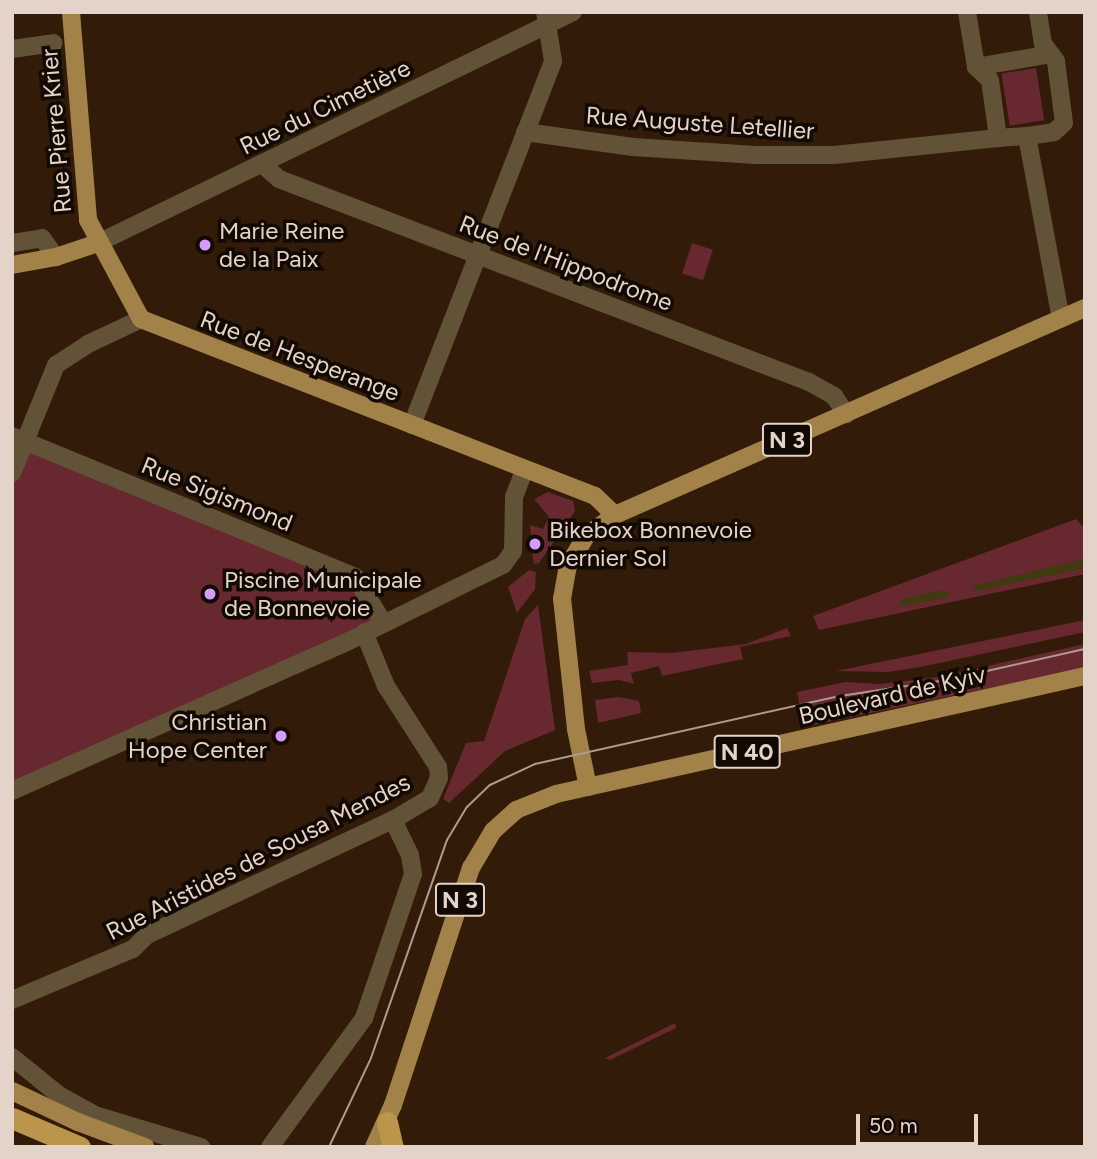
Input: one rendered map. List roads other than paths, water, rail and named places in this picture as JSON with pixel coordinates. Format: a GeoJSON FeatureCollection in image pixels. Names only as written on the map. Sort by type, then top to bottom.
{"type":"FeatureCollection","features":[{"type":"Feature","properties":{"kind":"highway"},"geometry":{"type":"LineString","coordinates":[[12,1118],[80,1147]]}},
{"type":"Feature","properties":{"kind":"highway"},"geometry":{"type":"LineString","coordinates":[[387,1122],[393,1147]]}},
{"type":"Feature","properties":{"kind":"main road","name":"Rue Pierre Krier"},"geometry":{"type":"LineString","coordinates":[[71,12],[86,208],[98,243]]}},
{"type":"Feature","properties":{"kind":"main road"},"geometry":{"type":"LineString","coordinates":[[12,265],[56,257],[98,243],[141,319]]}},
{"type":"Feature","properties":{"kind":"main road","name":"N 3"},"geometry":{"type":"LineString","coordinates":[[374,1147],[387,1122],[481,849],[516,810],[545,797],[588,787],[576,729],[562,584],[586,536],[615,515],[1085,308]]}},
{"type":"Feature","properties":{"kind":"main road","name":"Rue de Hesperange"},"geometry":{"type":"LineString","coordinates":[[141,319],[595,496],[615,515]]}},
{"type":"Feature","properties":{"kind":"main road","name":"Boulevard de Kyiv"},"geometry":{"type":"LineString","coordinates":[[588,787],[1085,676]]}},
{"type":"Feature","properties":{"kind":"main road"},"geometry":{"type":"LineString","coordinates":[[12,1091],[78,1122],[145,1147]]}},
{"type":"Feature","properties":{"kind":"street","name":"Rue du Cimetière"},"geometry":{"type":"LineString","coordinates":[[98,243],[263,164],[547,17],[573,12]]}},
{"type":"Feature","properties":{"kind":"street"},"geometry":{"type":"LineString","coordinates":[[967,12],[976,67],[990,80],[998,138]]}},
{"type":"Feature","properties":{"kind":"street"},"geometry":{"type":"LineString","coordinates":[[976,67],[1051,54],[1043,44],[1038,12]]}},
{"type":"Feature","properties":{"kind":"street"},"geometry":{"type":"LineString","coordinates":[[412,425],[552,61],[547,17]]}},
{"type":"Feature","properties":{"kind":"street"},"geometry":{"type":"LineString","coordinates":[[12,50],[54,43]]}},
{"type":"Feature","properties":{"kind":"street","name":"Rue Auguste Letellier"},"geometry":{"type":"LineString","coordinates":[[525,132],[633,147],[757,155],[834,155],[1054,132],[1064,123],[1051,54]]}},
{"type":"Feature","properties":{"kind":"street"},"geometry":{"type":"LineString","coordinates":[[1027,136],[1061,319]]}},
{"type":"Feature","properties":{"kind":"street","name":"Rue de l'Hippodrome"},"geometry":{"type":"LineString","coordinates":[[263,164],[279,179],[809,383],[834,396],[846,414]]}},
{"type":"Feature","properties":{"kind":"street"},"geometry":{"type":"LineString","coordinates":[[12,243],[42,238],[56,257]]}},
{"type":"Feature","properties":{"kind":"street"},"geometry":{"type":"LineString","coordinates":[[12,473],[19,439],[55,365],[88,344],[141,319]]}},
{"type":"Feature","properties":{"kind":"street","name":"Rue Sigismond"},"geometry":{"type":"LineString","coordinates":[[19,439],[355,577],[383,622]]}},
{"type":"Feature","properties":{"kind":"street"},"geometry":{"type":"LineString","coordinates":[[12,791],[476,580],[510,559],[515,542],[514,498],[525,469]]}},
{"type":"Feature","properties":{"kind":"street","name":"Rue Aristides de Sousa Mendes"},"geometry":{"type":"LineString","coordinates":[[12,1000],[133,949],[147,935],[393,820],[430,798],[439,778],[438,767],[386,686],[364,632]]}},
{"type":"Feature","properties":{"kind":"street"},"geometry":{"type":"LineString","coordinates":[[270,1147],[364,1018],[413,874],[410,855],[393,820]]}},
{"type":"Feature","properties":{"kind":"street"},"geometry":{"type":"LineString","coordinates":[[12,1056],[59,1095],[95,1115],[201,1147]]}},
{"type":"Feature","properties":{"kind":"tram line"},"geometry":{"type":"LineString","coordinates":[[329,1147],[371,1058],[447,840],[467,807],[490,785],[535,764],[840,696],[947,680],[1085,649]]}},
{"type":"Feature","properties":{"kind":"place","name":"Marie Reine de la Paix"},"geometry":{"type":"Point","coordinates":[205,245]}},
{"type":"Feature","properties":{"kind":"place","name":"Bikebox Bonnevoie Dernier Sol"},"geometry":{"type":"Point","coordinates":[535,544]}},
{"type":"Feature","properties":{"kind":"place","name":"Piscine Municipale de Bonnevoie"},"geometry":{"type":"Point","coordinates":[210,594]}},
{"type":"Feature","properties":{"kind":"place","name":"Christian Hope Center"},"geometry":{"type":"Point","coordinates":[281,736]}}]}
